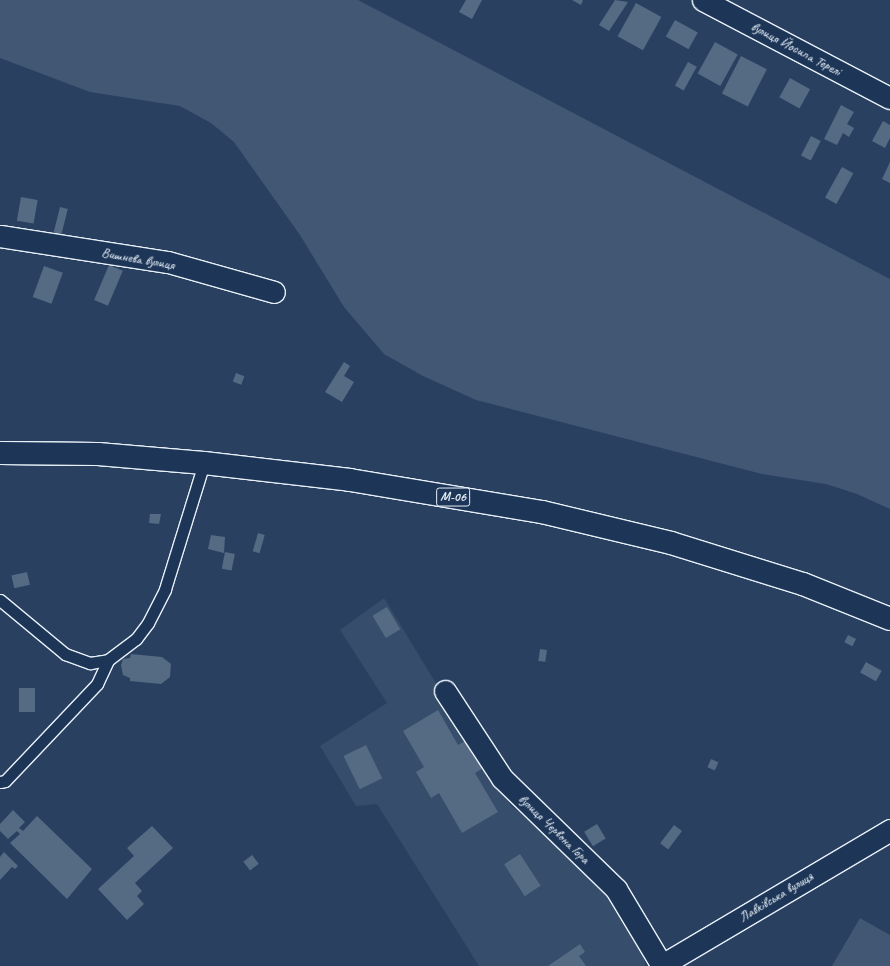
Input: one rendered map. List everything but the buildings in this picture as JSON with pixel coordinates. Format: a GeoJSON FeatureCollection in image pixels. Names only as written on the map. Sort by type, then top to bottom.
{"type":"FeatureCollection","features":[{"type":"Feature","properties":{"kind":"highway","name":"М-06"},"geometry":{"type":"LineString","coordinates":[[0,453],[98,454],[204,462],[350,480],[542,512],[672,543],[803,584],[890,619]]}},
{"type":"Feature","properties":{"kind":"street","name":"вулиця Йосипа Терелі"},"geometry":{"type":"LineString","coordinates":[[703,0],[890,98]]}},
{"type":"Feature","properties":{"kind":"street","name":"Вишнева вулиця"},"geometry":{"type":"LineString","coordinates":[[0,236],[168,262],[274,292]]}},
{"type":"Feature","properties":{"kind":"street","name":"вулиця Червона Гора"},"geometry":{"type":"LineString","coordinates":[[445,691],[502,778],[616,889],[662,965]]}},
{"type":"Feature","properties":{"kind":"street","name":"Лавківська вулиця"},"geometry":{"type":"LineString","coordinates":[[662,965],[890,830]]}},
{"type":"Feature","properties":{"kind":"lane"},"geometry":{"type":"LineString","coordinates":[[0,600],[64,654],[90,663],[108,660],[136,639],[148,623],[165,589],[204,462]]}},
{"type":"Feature","properties":{"kind":"lane"},"geometry":{"type":"LineString","coordinates":[[0,782],[6,781],[97,684],[108,660]]}},
{"type":"Feature","properties":{"kind":"shaded area"},"geometry":{"type":"Polygon","coordinates":[[[0,0],[358,0],[890,279],[890,509],[857,494],[826,484],[762,474],[476,400],[423,376],[384,354],[344,307],[300,235],[234,142],[211,123],[180,106],[90,92],[0,58],[0,0]]]}},
{"type":"Feature","properties":{"kind":"shaded area"},"geometry":{"type":"Polygon","coordinates":[[[384,598],[511,806],[532,821],[599,881],[643,948],[645,966],[479,966],[377,804],[356,806],[320,746],[387,703],[340,630],[384,598]]]}},
{"type":"Feature","properties":{"kind":"shaded area"},"geometry":{"type":"Polygon","coordinates":[[[860,918],[890,935],[890,966],[832,966],[860,918]]]}}]}
